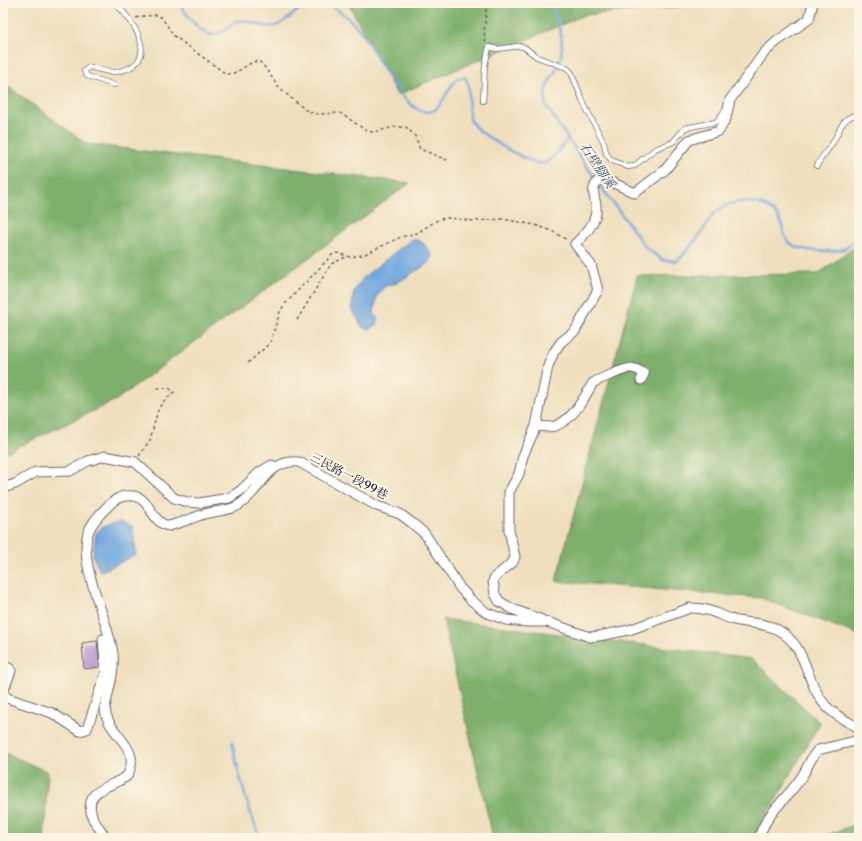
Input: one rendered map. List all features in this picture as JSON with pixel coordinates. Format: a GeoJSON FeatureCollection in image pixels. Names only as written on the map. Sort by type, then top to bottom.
{"type":"FeatureCollection","features":[{"type":"Feature","properties":{"kind":"street"},"geometry":{"type":"LineString","coordinates":[[547,622],[512,609],[500,601],[492,586],[494,577],[508,567],[515,557],[509,530],[509,492],[519,474],[524,456],[536,426],[548,366],[554,352],[561,342],[575,331],[598,290],[591,265],[575,244],[586,233],[592,224],[596,212],[593,190],[595,184],[600,179],[608,180],[635,193],[665,170],[689,140],[719,131],[726,118],[728,106],[735,92],[764,53],[776,42],[809,19],[813,3]]}},
{"type":"Feature","properties":{"kind":"street"},"geometry":{"type":"LineString","coordinates":[[536,426],[554,427],[562,423],[573,414],[593,383],[598,380],[631,368],[644,374],[641,380]]}},
{"type":"Feature","properties":{"kind":"street"},"geometry":{"type":"LineString","coordinates":[[3,488],[15,484],[36,472],[70,471],[99,456],[135,462]]}},
{"type":"Feature","properties":{"kind":"street","name":"三民路一段99巷"},"geometry":{"type":"LineString","coordinates":[[135,462],[174,498],[199,503],[229,498],[240,492],[260,472],[271,466],[289,461],[299,462],[377,506],[400,514],[425,534],[460,588],[471,600],[487,613],[506,620],[547,622],[590,637],[629,630],[690,608],[699,608],[735,620],[768,625],[791,639],[800,651],[816,692],[825,706],[832,712],[859,728]]}},
{"type":"Feature","properties":{"kind":"street"},"geometry":{"type":"LineString","coordinates":[[105,838],[91,814],[92,798],[100,788],[126,776],[132,762],[125,742],[108,724],[105,715],[105,708],[114,664],[113,653],[95,594],[87,554],[88,533],[100,515],[116,498],[129,496],[143,500],[160,523],[169,526],[203,514],[232,508],[240,504],[280,464]]}},
{"type":"Feature","properties":{"kind":"street"},"geometry":{"type":"LineString","coordinates":[[3,666],[9,668],[11,671],[3,692],[7,698],[52,713],[80,731],[87,729],[106,672],[103,639],[95,609],[95,594]]}},
{"type":"Feature","properties":{"kind":"street"},"geometry":{"type":"LineString","coordinates":[[759,838],[767,820],[800,780],[814,754],[823,748],[859,740]]}},
{"type":"Feature","properties":{"kind":"lane"},"geometry":{"type":"LineString","coordinates":[[114,85],[87,76],[84,71],[89,67],[117,72],[138,62],[142,52],[140,41],[130,20],[115,3]]}},
{"type":"Feature","properties":{"kind":"lane"},"geometry":{"type":"LineString","coordinates":[[483,101],[485,65],[489,48],[497,49],[519,46],[524,47],[537,56],[567,68],[574,78],[585,106],[604,143],[606,153],[611,160],[628,167],[634,166],[654,149],[673,142],[685,128],[716,122],[728,106]]}},
{"type":"Feature","properties":{"kind":"lane"},"geometry":{"type":"LineString","coordinates":[[817,166],[822,155],[832,144],[841,123],[848,117],[859,114]]}},
{"type":"Feature","properties":{"kind":"path"},"geometry":{"type":"LineString","coordinates":[[485,3],[485,38],[489,48]]}},
{"type":"Feature","properties":{"kind":"path"},"geometry":{"type":"LineString","coordinates":[[130,20],[144,16],[157,15],[162,18],[174,36],[226,74],[238,72],[251,63],[259,61],[279,88],[307,111],[318,114],[340,113],[367,131],[373,132],[395,127],[406,127],[415,136],[420,150],[447,160]]}},
{"type":"Feature","properties":{"kind":"path"},"geometry":{"type":"LineString","coordinates":[[297,320],[331,264],[346,257],[364,255],[401,237],[420,232],[439,219],[503,219],[552,230],[575,244]]}},
{"type":"Feature","properties":{"kind":"path"},"geometry":{"type":"LineString","coordinates":[[248,363],[268,346],[284,305],[301,290],[324,261],[337,253],[346,257]]}},
{"type":"Feature","properties":{"kind":"path"},"geometry":{"type":"LineString","coordinates":[[135,462],[150,440],[158,410],[162,403],[174,392],[169,388],[155,388]]}},
{"type":"Feature","properties":{"kind":"green space"},"geometry":{"type":"Polygon","coordinates":[[[348,3],[721,3],[584,15],[397,95],[348,3]]]}},
{"type":"Feature","properties":{"kind":"green space"},"geometry":{"type":"Polygon","coordinates":[[[3,83],[87,144],[410,183],[116,400],[3,454],[3,83]]]}},
{"type":"Feature","properties":{"kind":"green space"},"geometry":{"type":"Polygon","coordinates":[[[859,244],[859,635],[761,598],[556,581],[637,276],[818,274],[859,244]]]}},
{"type":"Feature","properties":{"kind":"green space"},"geometry":{"type":"Polygon","coordinates":[[[443,619],[752,659],[820,723],[754,838],[493,838],[443,619]]]}},
{"type":"Feature","properties":{"kind":"green space"},"geometry":{"type":"Polygon","coordinates":[[[3,752],[48,772],[44,838],[3,838],[3,752]]]}},
{"type":"Feature","properties":{"kind":"green space"},"geometry":{"type":"Polygon","coordinates":[[[859,823],[859,838],[819,838],[859,823]]]}},
{"type":"Feature","properties":{"kind":"water"},"geometry":{"type":"Polygon","coordinates":[[[412,239],[422,242],[428,249],[432,255],[430,262],[397,283],[385,286],[377,296],[374,313],[378,320],[377,325],[370,329],[363,328],[352,309],[354,291],[365,276],[412,239]]]}},
{"type":"Feature","properties":{"kind":"water"},"geometry":{"type":"Polygon","coordinates":[[[120,521],[133,527],[136,555],[100,572],[93,556],[96,533],[102,527],[120,521]]]}},
{"type":"Feature","properties":{"kind":"building"},"geometry":{"type":"Polygon","coordinates":[[[97,641],[100,667],[84,669],[82,643],[97,641]]]}},
{"type":"Feature","properties":{"kind":"waterway","name":"石壁腳溪"},"geometry":{"type":"LineString","coordinates":[[179,3],[186,14],[197,26],[209,34],[215,35],[221,33],[233,23],[238,21],[247,21],[270,27],[275,26],[286,21],[304,7],[317,3]]}},
{"type":"Feature","properties":{"kind":"waterway","name":"石壁腳溪"},"geometry":{"type":"LineString","coordinates":[[322,3],[339,11],[359,29],[404,98],[415,107],[426,112],[436,109],[456,79],[464,77],[467,80],[468,85],[469,111],[472,123],[495,142],[518,155],[539,163],[545,163],[555,156],[568,139]]}},
{"type":"Feature","properties":{"kind":"waterway"},"geometry":{"type":"LineString","coordinates":[[552,3],[560,32],[562,53],[558,67],[547,86],[545,98],[546,106],[596,180]]}},
{"type":"Feature","properties":{"kind":"waterway","name":"石壁腳溪"},"geometry":{"type":"LineString","coordinates":[[599,184],[647,249],[663,260],[677,261],[693,244],[715,212],[724,207],[741,202],[758,204],[773,212],[781,221],[787,241],[795,246],[808,250],[824,251],[843,249],[852,243],[859,235]]}},
{"type":"Feature","properties":{"kind":"waterway"},"geometry":{"type":"LineString","coordinates":[[232,742],[244,791],[260,838]]}}]}
